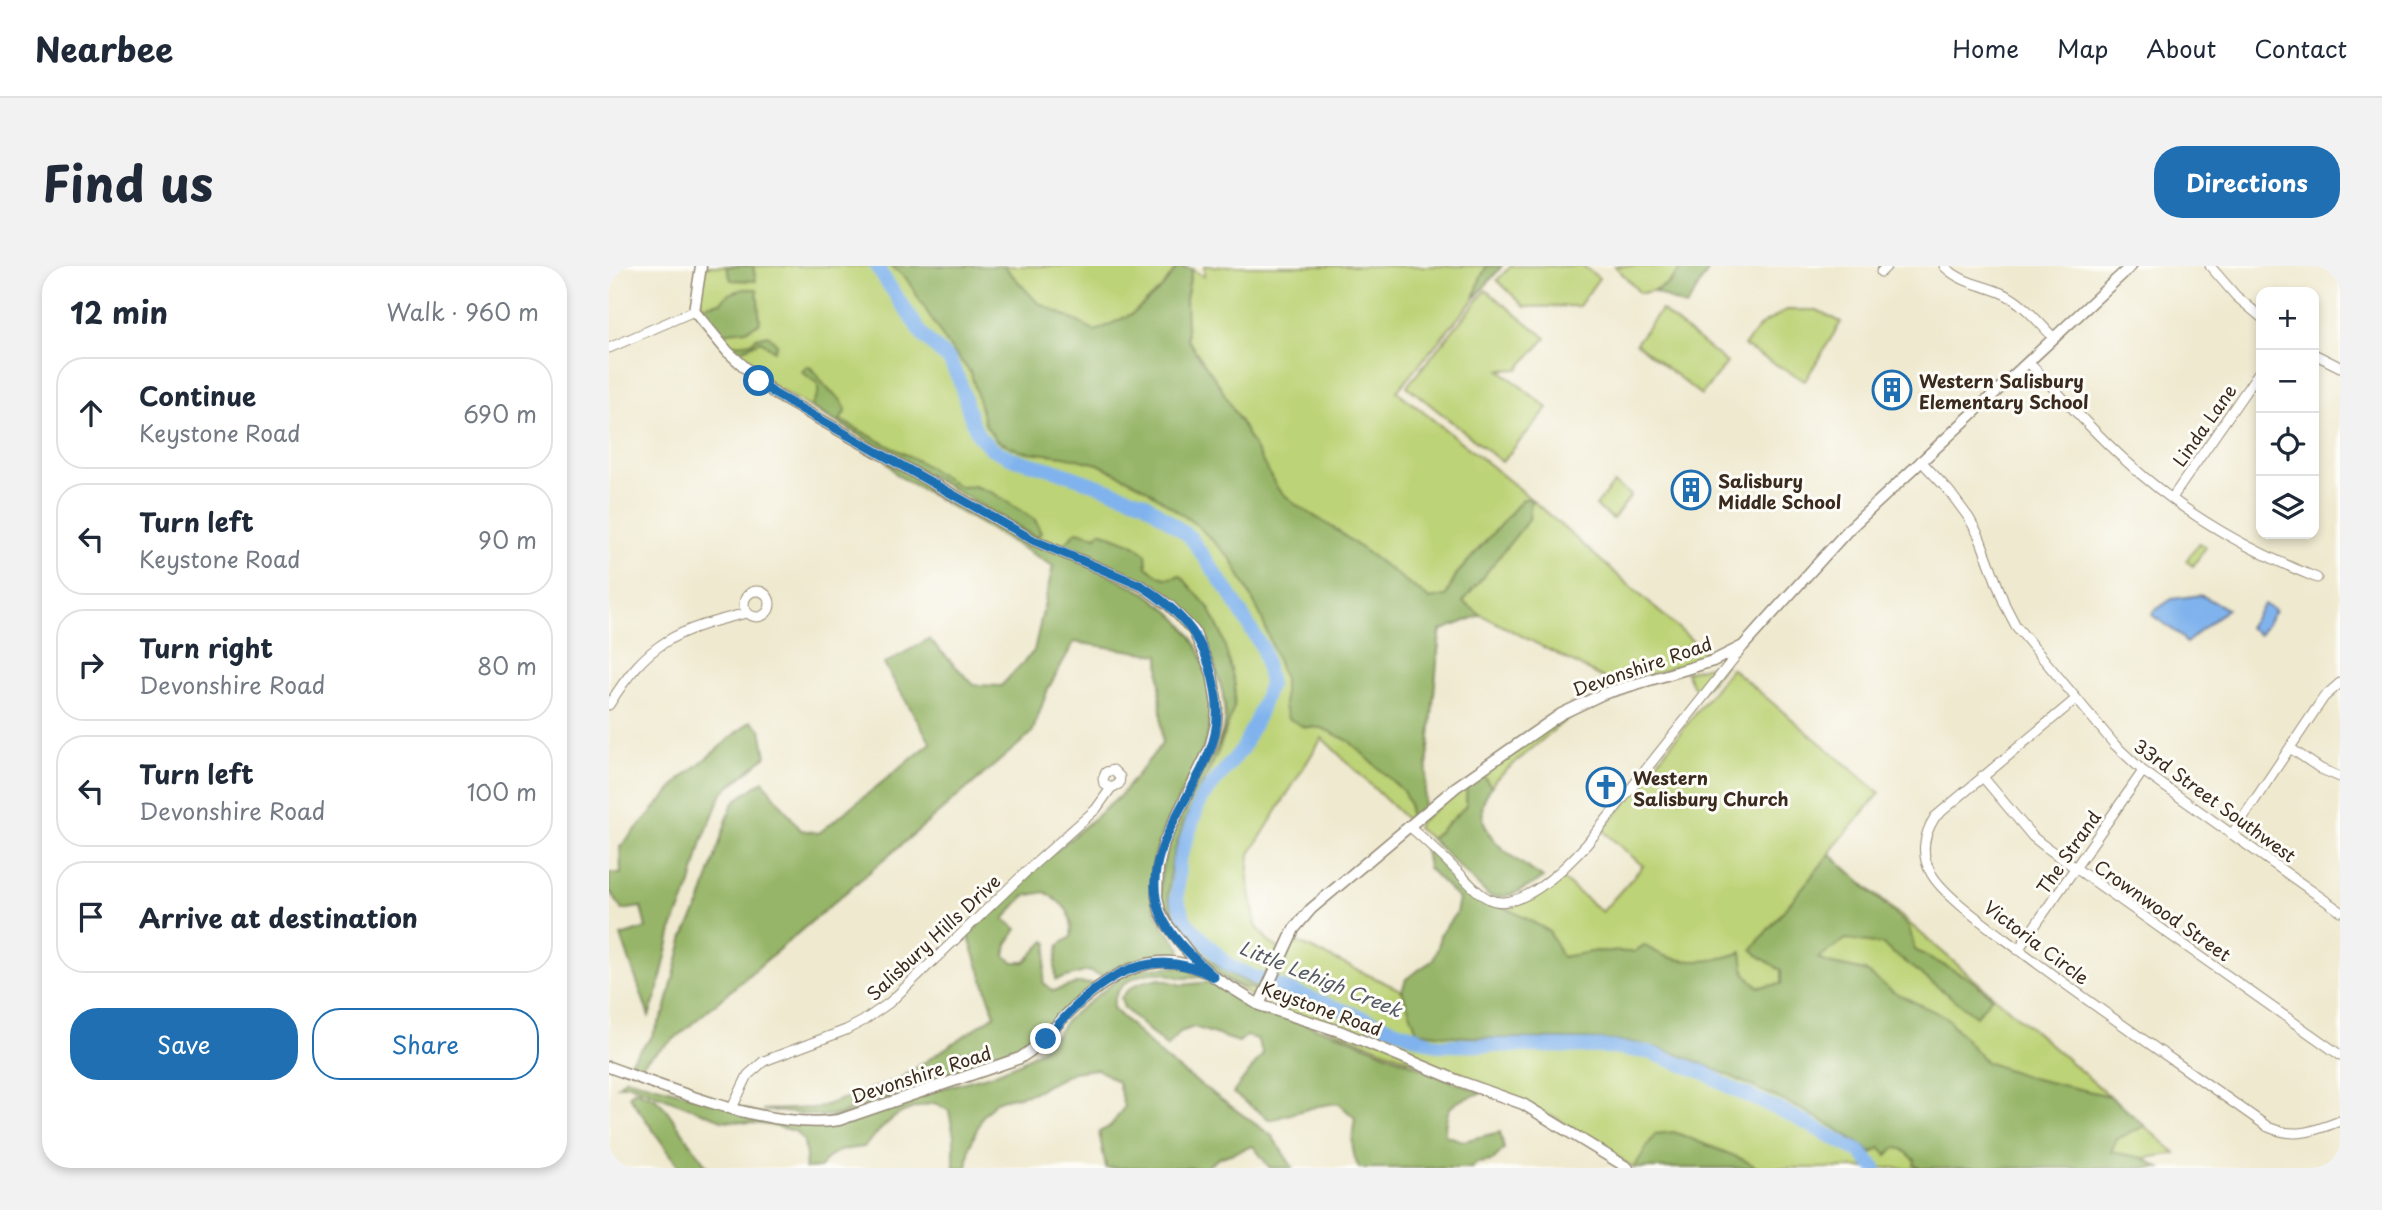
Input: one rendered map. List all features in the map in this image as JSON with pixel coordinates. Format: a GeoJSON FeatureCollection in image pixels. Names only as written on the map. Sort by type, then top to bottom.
{"type":"FeatureCollection","features":[{"type":"Feature","properties":{"kind":"street"},"geometry":{"type":"LineString","coordinates":[[609,348],[694,311],[701,266]]}},
{"type":"Feature","properties":{"kind":"street"},"geometry":{"type":"LineString","coordinates":[[1944,266],[1968,283],[2012,298],[2054,338]]}},
{"type":"Feature","properties":{"kind":"street","name":"Devonshire Road"},"geometry":{"type":"LineString","coordinates":[[1260,1001],[1294,929],[1311,909],[1456,787],[1575,706],[1603,694],[1713,661],[1743,646],[1830,548],[2131,266]]}},
{"type":"Feature","properties":{"kind":"street"},"geometry":{"type":"LineString","coordinates":[[2210,266],[2236,296],[2256,313]]}},
{"type":"Feature","properties":{"kind":"street","name":"Keystone Road"},"geometry":{"type":"LineString","coordinates":[[694,311],[728,352],[775,394],[1035,541],[1142,586],[1170,606],[1193,631],[1212,674],[1217,706],[1216,724],[1210,748],[1164,842],[1158,868],[1157,896],[1160,911],[1167,924],[1192,957],[1214,977],[1260,1001],[1523,1104],[1628,1168]]}},
{"type":"Feature","properties":{"kind":"street"},"geometry":{"type":"LineString","coordinates":[[2319,356],[2340,367]]}},
{"type":"Feature","properties":{"kind":"street"},"geometry":{"type":"LineString","coordinates":[[2028,362],[2106,443],[2172,498],[2243,544],[2317,578]]}},
{"type":"Feature","properties":{"kind":"street","name":"Linda Lane"},"geometry":{"type":"LineString","coordinates":[[2172,498],[2256,376]]}},
{"type":"Feature","properties":{"kind":"street","name":"33rd Street Southwest"},"geometry":{"type":"LineString","coordinates":[[1921,461],[1969,518],[1979,536],[2005,605],[2017,626],[2115,745],[2143,771],[2340,911]]}},
{"type":"Feature","properties":{"kind":"street"},"geometry":{"type":"LineString","coordinates":[[609,705],[640,661],[663,642],[689,628],[747,613]]}},
{"type":"Feature","properties":{"kind":"street"},"geometry":{"type":"LineString","coordinates":[[1409,826],[1481,894],[1497,902],[1518,900],[1558,873],[1589,842],[1743,646]]}},
{"type":"Feature","properties":{"kind":"street"},"geometry":{"type":"LineString","coordinates":[[2231,834],[2325,697],[2340,683]]}},
{"type":"Feature","properties":{"kind":"street","name":"Victoria Circle"},"geometry":{"type":"LineString","coordinates":[[2076,699],[1935,817],[1926,836],[1924,854],[1930,872],[1941,886],[2018,950],[2268,1127],[2298,1135],[2340,1121]]}},
{"type":"Feature","properties":{"kind":"street"},"geometry":{"type":"LineString","coordinates":[[2290,748],[2321,769],[2340,777]]}},
{"type":"Feature","properties":{"kind":"street","name":"The Strand"},"geometry":{"type":"LineString","coordinates":[[2018,950],[2143,771]]}},
{"type":"Feature","properties":{"kind":"street","name":"Crownwood Street"},"geometry":{"type":"LineString","coordinates":[[1982,776],[2033,837],[2340,1055]]}},
{"type":"Feature","properties":{"kind":"street","name":"Salisbury Hills Drive"},"geometry":{"type":"LineString","coordinates":[[732,1108],[748,1074],[764,1061],[846,1030],[889,1003],[1096,809],[1111,788]]}},
{"type":"Feature","properties":{"kind":"street","name":"Devonshire Road"},"geometry":{"type":"LineString","coordinates":[[609,1067],[732,1108],[793,1120],[827,1122],[1020,1058],[1039,1046],[1074,1007],[1128,969],[1154,963],[1183,964],[1214,977]]}},
{"type":"Feature","properties":{"kind":"green space"},"geometry":{"type":"Polygon","coordinates":[[[704,266],[1178,266],[1163,287],[1132,314],[1097,332],[1220,386],[1187,339],[1186,298],[1192,269],[1204,277],[1204,266],[1487,266],[1474,299],[1397,391],[1531,499],[1523,499],[1456,575],[1446,596],[1430,599],[1335,529],[1301,508],[1441,630],[1410,823],[1322,738],[1250,854],[1248,879],[1256,926],[1270,943],[1279,948],[1255,998],[1221,977],[1171,922],[1161,893],[1184,807],[1216,748],[1225,723],[1223,690],[1211,654],[1192,620],[1167,596],[1135,576],[1034,536],[775,387],[734,352],[708,320],[701,300],[704,266]]]}},
{"type":"Feature","properties":{"kind":"green space"},"geometry":{"type":"Polygon","coordinates":[[[726,266],[753,266],[756,281],[731,280],[726,266]]]}},
{"type":"Feature","properties":{"kind":"green space"},"geometry":{"type":"Polygon","coordinates":[[[891,266],[1004,266],[1037,302],[1096,331],[1132,314],[1163,287],[1178,266],[1192,269],[1186,298],[1187,339],[1220,386],[1278,489],[1295,504],[1335,529],[1430,599],[1446,596],[1456,575],[1523,499],[1531,499],[1529,519],[1463,602],[1481,615],[1440,631],[1423,811],[1410,823],[1409,804],[1403,791],[1349,741],[1322,728],[1304,727],[1288,718],[1284,707],[1284,679],[1261,616],[1231,559],[1198,526],[1142,486],[1098,464],[1064,456],[1020,451],[996,440],[985,424],[971,373],[947,344],[906,278],[891,266]]]}},
{"type":"Feature","properties":{"kind":"green space"},"geometry":{"type":"Polygon","coordinates":[[[1487,266],[1502,266],[1474,299],[1480,279],[1487,266]]]}},
{"type":"Feature","properties":{"kind":"green space"},"geometry":{"type":"Polygon","coordinates":[[[1511,266],[1583,266],[1599,278],[1579,306],[1525,307],[1497,280],[1511,266]]]}},
{"type":"Feature","properties":{"kind":"green space"},"geometry":{"type":"Polygon","coordinates":[[[1615,266],[1682,266],[1664,285],[1640,293],[1615,266]]]}},
{"type":"Feature","properties":{"kind":"green space"},"geometry":{"type":"Polygon","coordinates":[[[1682,266],[1711,266],[1686,307],[1654,292],[1671,282],[1682,266]]]}},
{"type":"Feature","properties":{"kind":"green space"},"geometry":{"type":"Polygon","coordinates":[[[744,289],[757,289],[760,323],[746,330],[720,333],[703,309],[706,305],[721,302],[728,294],[744,289]]]}},
{"type":"Feature","properties":{"kind":"green space"},"geometry":{"type":"Polygon","coordinates":[[[1486,290],[1546,338],[1518,369],[1500,370],[1548,408],[1502,462],[1407,386],[1486,290]]]}},
{"type":"Feature","properties":{"kind":"green space"},"geometry":{"type":"Polygon","coordinates":[[[1661,310],[1727,363],[1701,395],[1636,343],[1661,310]]]}},
{"type":"Feature","properties":{"kind":"green space"},"geometry":{"type":"Polygon","coordinates":[[[1787,310],[1817,310],[1841,322],[1805,381],[1744,346],[1761,325],[1787,310]]]}},
{"type":"Feature","properties":{"kind":"green space"},"geometry":{"type":"Polygon","coordinates":[[[768,335],[777,344],[774,351],[761,341],[736,352],[729,345],[752,342],[768,335]]]}},
{"type":"Feature","properties":{"kind":"green space"},"geometry":{"type":"Polygon","coordinates":[[[807,366],[814,370],[841,401],[846,410],[840,420],[920,462],[960,487],[974,486],[993,493],[1035,520],[1041,533],[1037,537],[1034,536],[811,407],[818,394],[818,384],[802,372],[807,366]]]}},
{"type":"Feature","properties":{"kind":"green space"},"geometry":{"type":"Polygon","coordinates":[[[886,461],[1146,593],[1182,624],[1198,648],[1208,676],[1211,720],[1201,754],[1167,821],[1151,877],[1152,899],[1157,913],[1181,949],[1177,957],[1128,962],[1102,976],[1088,971],[1056,980],[1055,965],[1059,945],[1071,937],[1069,915],[1063,905],[1045,892],[1024,896],[1004,919],[1017,929],[1007,944],[1005,956],[1014,962],[1025,962],[1045,941],[1048,943],[1043,982],[1053,991],[1078,983],[1095,984],[1059,1014],[1044,1033],[1007,1058],[839,1114],[822,1116],[762,1110],[817,1108],[898,1080],[995,1015],[968,935],[1037,867],[1120,796],[1162,744],[1159,655],[1074,642],[1048,689],[1032,733],[640,1067],[631,1060],[651,1038],[665,1011],[684,936],[700,904],[731,807],[736,800],[763,781],[801,830],[819,833],[931,743],[884,664],[929,639],[974,685],[1001,686],[1034,651],[1053,566],[897,475],[886,461]]]}},
{"type":"Feature","properties":{"kind":"green space"},"geometry":{"type":"Polygon","coordinates":[[[1614,483],[1631,495],[1613,519],[1596,506],[1614,483]]]}},
{"type":"Feature","properties":{"kind":"green space"},"geometry":{"type":"Polygon","coordinates":[[[1531,499],[1710,656],[1617,685],[1462,603],[1529,519],[1531,499]]]}},
{"type":"Feature","properties":{"kind":"green space"},"geometry":{"type":"Polygon","coordinates":[[[1077,531],[1096,536],[1100,531],[1133,544],[1146,554],[1147,567],[1155,573],[1166,578],[1180,575],[1209,608],[1222,635],[1235,685],[1234,707],[1218,752],[1183,824],[1172,861],[1168,895],[1175,920],[1196,947],[1218,967],[1259,989],[1234,984],[1200,957],[1172,924],[1161,895],[1160,878],[1169,842],[1224,730],[1224,703],[1216,670],[1205,643],[1191,621],[1174,603],[1134,577],[1061,547],[1077,531]]]}},
{"type":"Feature","properties":{"kind":"green space"},"geometry":{"type":"Polygon","coordinates":[[[2199,543],[2206,547],[2193,566],[2186,561],[2199,543]]]}},
{"type":"Feature","properties":{"kind":"green space"},"geometry":{"type":"Polygon","coordinates":[[[1721,663],[1725,665],[1701,693],[1691,683],[1686,672],[1721,663]]]}},
{"type":"Feature","properties":{"kind":"green space"},"geometry":{"type":"Polygon","coordinates":[[[1731,668],[1880,793],[1832,849],[1830,855],[2176,1153],[2086,1168],[1634,1168],[1556,1118],[1270,1005],[1266,1000],[1293,940],[1437,1007],[1503,906],[1526,899],[1560,877],[1602,912],[1643,866],[1603,831],[1731,668]]]}},
{"type":"Feature","properties":{"kind":"green space"},"geometry":{"type":"Polygon","coordinates":[[[1595,701],[1570,716],[1495,780],[1491,787],[1482,773],[1567,715],[1595,701]]]}},
{"type":"Feature","properties":{"kind":"green space"},"geometry":{"type":"Polygon","coordinates":[[[751,721],[761,729],[766,756],[722,793],[702,841],[691,884],[673,926],[649,1016],[621,936],[646,928],[641,907],[622,910],[611,892],[609,893],[609,873],[621,874],[620,847],[681,779],[751,721]]]}},
{"type":"Feature","properties":{"kind":"green space"},"geometry":{"type":"Polygon","coordinates":[[[1482,773],[1491,787],[1483,803],[1486,828],[1501,848],[1543,878],[1517,892],[1496,897],[1489,896],[1431,839],[1466,806],[1467,783],[1482,773]]]}},
{"type":"Feature","properties":{"kind":"green space"},"geometry":{"type":"Polygon","coordinates":[[[1467,783],[1466,806],[1431,839],[1417,828],[1419,822],[1467,783]]]}},
{"type":"Feature","properties":{"kind":"green space"},"geometry":{"type":"Polygon","coordinates":[[[1424,843],[1473,895],[1486,905],[1503,906],[1549,931],[1562,957],[1597,951],[1634,952],[1644,945],[1667,957],[1692,961],[1717,959],[1742,952],[1745,974],[1759,987],[1781,984],[1781,970],[1752,949],[1830,854],[1909,927],[1915,950],[1970,979],[1992,997],[1976,1016],[1881,944],[1846,939],[1818,958],[1828,963],[1865,971],[1893,992],[1946,1017],[1986,1062],[2031,1078],[2110,1096],[2145,1126],[2117,1139],[2111,1152],[2144,1158],[2160,1168],[1920,1168],[1914,1165],[1915,1160],[1902,1149],[1894,1148],[1887,1155],[1880,1148],[1872,1153],[1825,1122],[1792,1105],[1710,1067],[1664,1050],[1615,1041],[1466,1037],[1417,1031],[1402,991],[1406,979],[1433,960],[1440,935],[1456,913],[1459,899],[1428,868],[1424,843]]]}},
{"type":"Feature","properties":{"kind":"green space"},"geometry":{"type":"Polygon","coordinates":[[[1181,967],[1206,976],[1184,978],[1165,973],[1144,974],[1123,986],[1114,1000],[1113,1008],[1165,1059],[1272,1136],[1293,1168],[1270,1168],[1253,1146],[1219,1158],[1205,1168],[1106,1168],[1099,1132],[1111,1126],[1124,1107],[1118,1082],[1097,1069],[1073,1072],[1032,1093],[996,1101],[982,1117],[970,1146],[967,1168],[954,1168],[954,1136],[949,1111],[935,1103],[902,1112],[864,1147],[833,1154],[820,1168],[805,1168],[804,1141],[795,1131],[770,1125],[722,1120],[629,1084],[618,1086],[626,1078],[806,1125],[991,1075],[1019,1063],[1039,1051],[1057,1034],[1067,1019],[1121,977],[1141,969],[1181,967]]]}},
{"type":"Feature","properties":{"kind":"green space"},"geometry":{"type":"Polygon","coordinates":[[[1160,979],[1182,985],[1210,982],[1260,1011],[1341,1035],[1482,1093],[1453,1105],[1447,1116],[1445,1135],[1463,1141],[1500,1132],[1504,1149],[1492,1161],[1476,1163],[1472,1168],[1359,1168],[1354,1156],[1355,1118],[1338,1103],[1270,1120],[1233,1093],[1263,1054],[1257,1039],[1246,1036],[1239,1042],[1194,1027],[1180,1032],[1167,1047],[1124,1008],[1121,998],[1129,989],[1143,982],[1160,979]]]}},
{"type":"Feature","properties":{"kind":"green space"},"geometry":{"type":"Polygon","coordinates":[[[635,1090],[655,1098],[666,1109],[708,1168],[680,1168],[629,1096],[635,1090]]]}},
{"type":"Feature","properties":{"kind":"green space"},"geometry":{"type":"Polygon","coordinates":[[[1674,1132],[1758,1168],[1634,1168],[1655,1134],[1674,1132]]]}},
{"type":"Feature","properties":{"kind":"water"},"geometry":{"type":"Polygon","coordinates":[[[2201,595],[2227,609],[2186,643],[2180,635],[2152,615],[2172,599],[2201,595]]]}},
{"type":"Feature","properties":{"kind":"water"},"geometry":{"type":"Polygon","coordinates":[[[2264,604],[2275,611],[2259,635],[2248,627],[2264,604]]]}},
{"type":"Feature","properties":{"kind":"waterway","name":"Little Lehigh Creek"},"geometry":{"type":"LineString","coordinates":[[876,266],[924,337],[950,361],[979,436],[992,449],[1014,459],[1054,470],[1144,502],[1190,537],[1230,594],[1263,649],[1270,684],[1258,716],[1242,749],[1200,800],[1179,862],[1177,899],[1186,922],[1228,965],[1437,1045],[1605,1047],[1648,1052],[1705,1073],[1789,1114],[1860,1152],[1875,1168]]}},
{"type":"Feature","properties":{"kind":"place","name":"Western Salisbury Elementary School"},"geometry":{"type":"Point","coordinates":[1892,390]}},
{"type":"Feature","properties":{"kind":"place","name":"Salisbury Middle School"},"geometry":{"type":"Point","coordinates":[1691,490]}},
{"type":"Feature","properties":{"kind":"place","name":"Western Salisbury Church"},"geometry":{"type":"Point","coordinates":[1606,787]}},
{"type":"Feature","properties":{"kind":"route"},"geometry":{"type":"LineString","coordinates":[[759,381],[775,394],[1035,541],[1142,586],[1170,606],[1193,631],[1201,645],[1215,690],[1217,706],[1214,736],[1167,831],[1156,880],[1160,911],[1167,924],[1192,957],[1214,977],[1195,967],[1167,962],[1128,969],[1074,1007],[1046,1039]]}}]}
